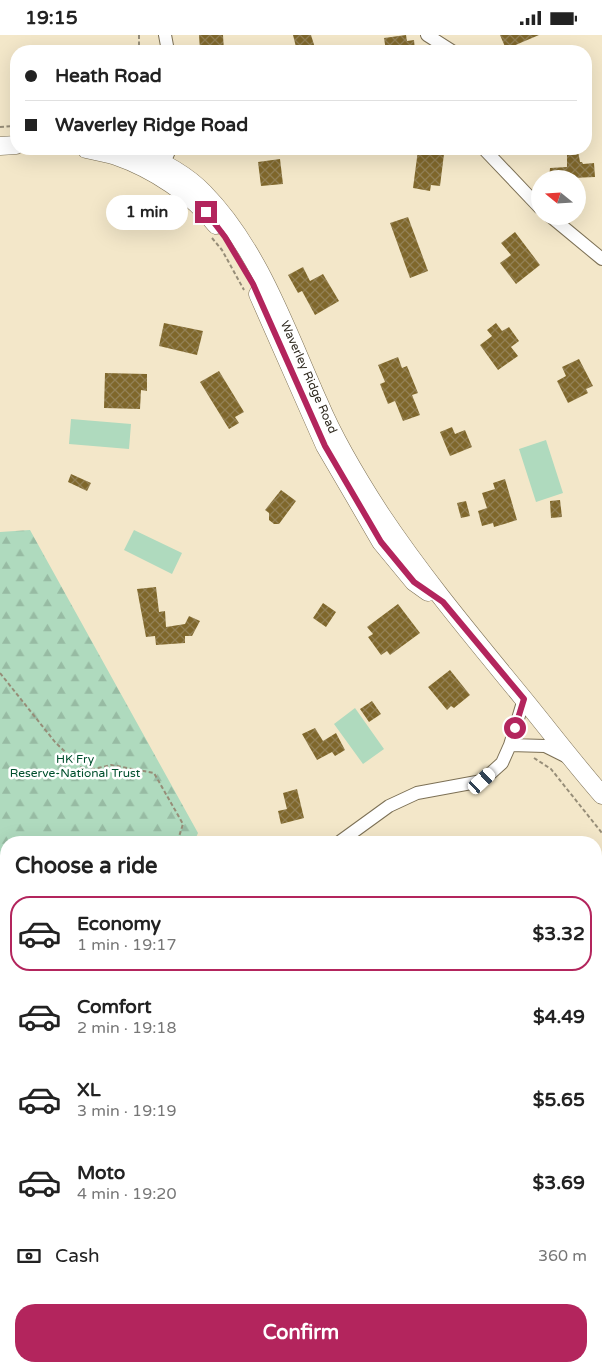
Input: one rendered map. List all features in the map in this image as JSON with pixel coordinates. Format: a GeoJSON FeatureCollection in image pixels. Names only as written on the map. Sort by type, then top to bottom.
{"type":"FeatureCollection","features":[{"type":"Feature","properties":{"kind":"main road","name":"Waverley Ridge Road"},"geometry":{"type":"LineString","coordinates":[[109,155],[160,162]]}},
{"type":"Feature","properties":{"kind":"main road","name":"Waverley Ridge Road"},"geometry":{"type":"LineString","coordinates":[[145,155],[160,162],[203,191],[221,212],[258,270],[280,314],[320,405],[343,450],[380,513],[443,602],[602,795]]}},
{"type":"Feature","properties":{"kind":"street"},"geometry":{"type":"LineString","coordinates":[[428,35],[443,45]]}},
{"type":"Feature","properties":{"kind":"street"},"geometry":{"type":"LineString","coordinates":[[490,155],[531,198]]}},
{"type":"Feature","properties":{"kind":"street"},"geometry":{"type":"LineString","coordinates":[[561,225],[602,259]]}},
{"type":"Feature","properties":{"kind":"street"},"geometry":{"type":"LineString","coordinates":[[348,836],[389,806],[417,793],[482,781],[502,763],[510,745],[524,699]]}},
{"type":"Feature","properties":{"kind":"street"},"geometry":{"type":"LineString","coordinates":[[510,745],[545,746],[570,758]]}},
{"type":"Feature","properties":{"kind":"path"},"geometry":{"type":"LineString","coordinates":[[0,673],[55,742],[85,771],[112,765],[154,773],[183,824],[179,836]]}},
{"type":"Feature","properties":{"kind":"path"},"geometry":{"type":"LineString","coordinates":[[510,745],[551,769],[602,833]]}},
{"type":"Feature","properties":{"kind":"green space"},"geometry":{"type":"Polygon","coordinates":[[[71,419],[131,424],[129,449],[69,444],[71,419]]]}},
{"type":"Feature","properties":{"kind":"green space"},"geometry":{"type":"Polygon","coordinates":[[[546,440],[563,493],[536,502],[519,449],[546,440]]]}},
{"type":"Feature","properties":{"kind":"green space","name":"HK Fry Reserve-National Trust"},"geometry":{"type":"Polygon","coordinates":[[[30,530],[198,833],[197,836],[0,836],[0,532],[30,530]]]}},
{"type":"Feature","properties":{"kind":"green space"},"geometry":{"type":"Polygon","coordinates":[[[134,530],[182,553],[172,574],[124,550],[134,530]]]}},
{"type":"Feature","properties":{"kind":"green space"},"geometry":{"type":"Polygon","coordinates":[[[355,708],[384,749],[363,764],[334,724],[355,708]]]}},
{"type":"Feature","properties":{"kind":"building"},"geometry":{"type":"Polygon","coordinates":[[[199,35],[223,35],[224,45],[200,45],[199,35]]]}},
{"type":"Feature","properties":{"kind":"building"},"geometry":{"type":"Polygon","coordinates":[[[293,35],[311,35],[314,45],[296,45],[293,35]]]}},
{"type":"Feature","properties":{"kind":"building"},"geometry":{"type":"Polygon","coordinates":[[[406,35],[407,41],[414,40],[414,45],[385,45],[384,38],[406,35]]]}},
{"type":"Feature","properties":{"kind":"building"},"geometry":{"type":"Polygon","coordinates":[[[500,35],[539,35],[515,45],[504,45],[500,35]]]}},
{"type":"Feature","properties":{"kind":"building"},"geometry":{"type":"Polygon","coordinates":[[[417,155],[444,155],[440,186],[431,185],[430,191],[413,188],[417,155]]]}},
{"type":"Feature","properties":{"kind":"building"},"geometry":{"type":"Polygon","coordinates":[[[567,155],[579,155],[580,162],[583,164],[594,163],[595,177],[586,177],[586,170],[550,170],[550,168],[567,167],[567,155]]]}},
{"type":"Feature","properties":{"kind":"building"},"geometry":{"type":"Polygon","coordinates":[[[280,159],[283,184],[261,186],[258,162],[280,159]]]}},
{"type":"Feature","properties":{"kind":"building"},"geometry":{"type":"Polygon","coordinates":[[[408,217],[428,271],[410,278],[390,223],[408,217]]]}},
{"type":"Feature","properties":{"kind":"building"},"geometry":{"type":"Polygon","coordinates":[[[515,232],[540,265],[516,284],[500,263],[511,255],[501,243],[515,232]]]}},
{"type":"Feature","properties":{"kind":"building"},"geometry":{"type":"Polygon","coordinates":[[[303,267],[310,281],[323,274],[339,301],[315,315],[302,291],[298,293],[288,275],[303,267]]]}},
{"type":"Feature","properties":{"kind":"building"},"geometry":{"type":"Polygon","coordinates":[[[164,323],[203,331],[197,355],[159,346],[164,323]]]}},
{"type":"Feature","properties":{"kind":"building"},"geometry":{"type":"Polygon","coordinates":[[[496,323],[502,331],[509,327],[519,341],[511,347],[518,356],[498,370],[480,345],[492,336],[487,330],[496,323]]]}},
{"type":"Feature","properties":{"kind":"building"},"geometry":{"type":"Polygon","coordinates":[[[398,357],[402,368],[407,366],[418,393],[412,395],[420,415],[403,421],[395,401],[388,404],[380,384],[385,382],[378,365],[398,357]]]}},
{"type":"Feature","properties":{"kind":"building"},"geometry":{"type":"Polygon","coordinates":[[[579,359],[593,386],[586,389],[588,393],[568,403],[557,381],[566,376],[562,367],[579,359]]]}},
{"type":"Feature","properties":{"kind":"building"},"geometry":{"type":"Polygon","coordinates":[[[219,371],[244,412],[235,417],[239,423],[229,429],[200,382],[219,371]]]}},
{"type":"Feature","properties":{"kind":"building"},"geometry":{"type":"Polygon","coordinates":[[[105,373],[147,374],[147,391],[141,390],[140,409],[104,408],[105,373]]]}},
{"type":"Feature","properties":{"kind":"building"},"geometry":{"type":"Polygon","coordinates":[[[452,427],[455,434],[465,430],[472,447],[450,456],[440,432],[452,427]]]}},
{"type":"Feature","properties":{"kind":"building"},"geometry":{"type":"Polygon","coordinates":[[[71,474],[91,483],[87,491],[68,482],[71,474]]]}},
{"type":"Feature","properties":{"kind":"building"},"geometry":{"type":"Polygon","coordinates":[[[505,479],[517,520],[494,527],[493,523],[482,526],[478,511],[487,508],[482,493],[495,489],[493,483],[505,479]]]}},
{"type":"Feature","properties":{"kind":"building"},"geometry":{"type":"Polygon","coordinates":[[[281,490],[296,501],[279,524],[274,524],[269,520],[269,513],[265,510],[281,490]]]}},
{"type":"Feature","properties":{"kind":"building"},"geometry":{"type":"Polygon","coordinates":[[[560,500],[562,517],[551,518],[550,501],[560,500]]]}},
{"type":"Feature","properties":{"kind":"building"},"geometry":{"type":"Polygon","coordinates":[[[466,501],[470,516],[461,518],[457,503],[466,501]]]}},
{"type":"Feature","properties":{"kind":"building"},"geometry":{"type":"Polygon","coordinates":[[[156,587],[159,612],[165,611],[166,627],[185,624],[189,616],[200,621],[192,636],[185,636],[185,643],[156,645],[155,636],[146,637],[137,589],[156,587]]]}},
{"type":"Feature","properties":{"kind":"building"},"geometry":{"type":"Polygon","coordinates":[[[323,603],[336,612],[326,627],[313,618],[323,603]]]}},
{"type":"Feature","properties":{"kind":"building"},"geometry":{"type":"Polygon","coordinates":[[[398,604],[420,633],[390,655],[387,651],[381,655],[368,637],[373,634],[367,627],[398,604]]]}},
{"type":"Feature","properties":{"kind":"building"},"geometry":{"type":"Polygon","coordinates":[[[450,670],[470,695],[454,708],[451,706],[447,710],[428,687],[450,670]]]}},
{"type":"Feature","properties":{"kind":"building"},"geometry":{"type":"Polygon","coordinates":[[[372,701],[381,714],[369,722],[360,709],[372,701]]]}},
{"type":"Feature","properties":{"kind":"building"},"geometry":{"type":"Polygon","coordinates":[[[315,728],[323,741],[336,733],[345,750],[335,756],[332,752],[317,760],[302,734],[315,728]]]}},
{"type":"Feature","properties":{"kind":"building"},"geometry":{"type":"Polygon","coordinates":[[[297,789],[304,818],[281,824],[278,811],[287,809],[283,793],[297,789]]]}},
{"type":"Feature","properties":{"kind":"route"},"geometry":{"type":"LineString","coordinates":[[206,212],[225,237],[253,284],[325,446],[381,542],[414,582],[443,602],[524,699],[515,728]]}}]}
